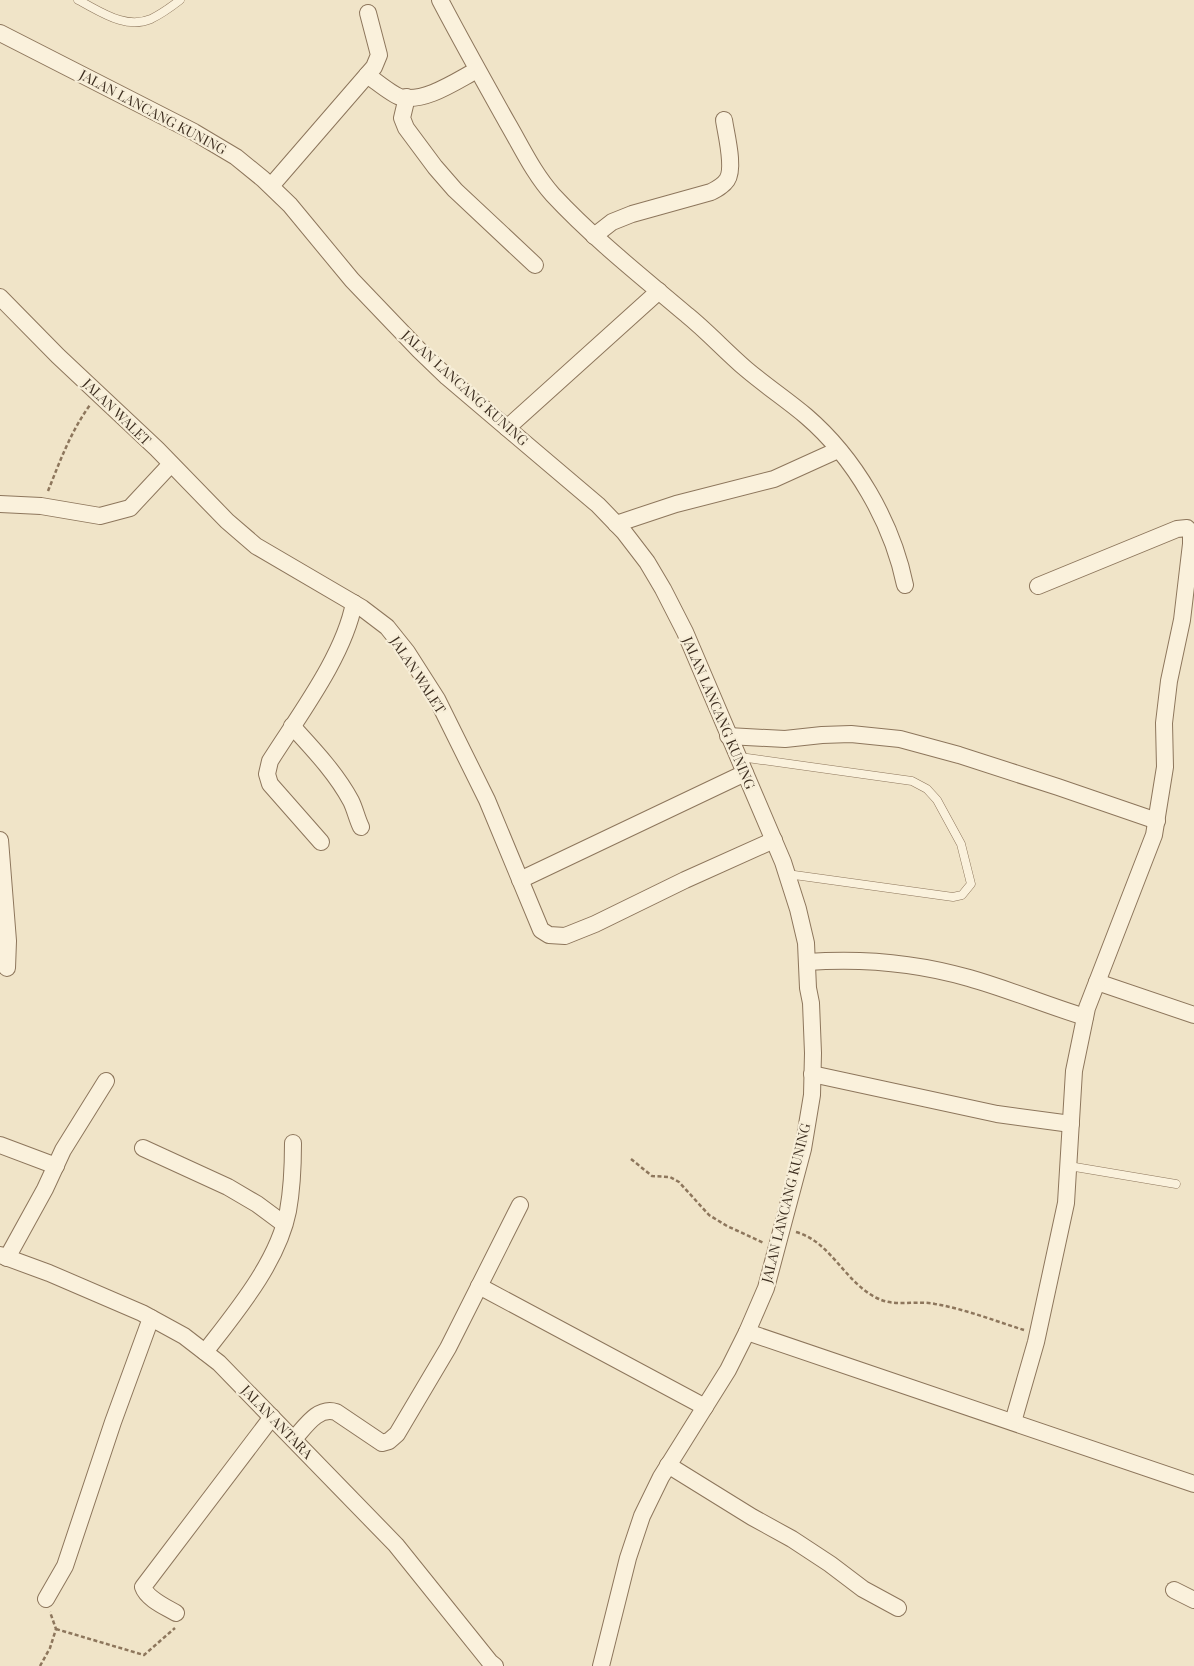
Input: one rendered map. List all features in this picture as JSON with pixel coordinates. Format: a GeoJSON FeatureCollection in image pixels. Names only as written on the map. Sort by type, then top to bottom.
{"type":"FeatureCollection","features":[{"type":"Feature","properties":{"kind":"street"},"geometry":{"type":"LineString","coordinates":[[440,0],[477,70],[541,180],[594,236],[687,314],[744,368],[806,415],[838,450],[854,468],[878,510],[899,560],[905,585]]}},
{"type":"Feature","properties":{"kind":"street"},"geometry":{"type":"LineString","coordinates":[[271,186],[374,68],[379,55],[368,13]]}},
{"type":"Feature","properties":{"kind":"street","name":"JALAN LANCANG KUNING"},"geometry":{"type":"LineString","coordinates":[[0,33],[194,132],[236,157],[271,186],[290,205],[352,280],[389,320],[447,376],[598,505],[616,524],[647,562],[685,632],[787,874],[806,943],[808,988],[811,1003],[812,1095],[803,1149],[766,1288],[747,1332],[728,1370],[668,1465],[642,1516],[628,1558],[601,1666]]}},
{"type":"Feature","properties":{"kind":"street"},"geometry":{"type":"LineString","coordinates":[[367,76],[399,96],[412,98],[430,94],[477,70]]}},
{"type":"Feature","properties":{"kind":"street"},"geometry":{"type":"LineString","coordinates":[[407,98],[402,118],[406,128],[435,167],[455,190],[535,265]]}},
{"type":"Feature","properties":{"kind":"street"},"geometry":{"type":"LineString","coordinates":[[594,236],[612,222],[632,214],[711,192],[721,187],[728,178],[731,169],[724,120]]}},
{"type":"Feature","properties":{"kind":"street"},"geometry":{"type":"LineString","coordinates":[[507,428],[659,292]]}},
{"type":"Feature","properties":{"kind":"street","name":"JALAN WALET"},"geometry":{"type":"LineString","coordinates":[[0,297],[58,356],[171,464],[226,521],[256,546],[354,603],[387,627],[407,652],[437,699],[487,800],[541,930],[550,935],[565,936],[595,924],[774,840]]}},
{"type":"Feature","properties":{"kind":"street"},"geometry":{"type":"LineString","coordinates":[[616,524],[638,515],[676,504],[774,479],[838,450]]}},
{"type":"Feature","properties":{"kind":"street"},"geometry":{"type":"LineString","coordinates":[[0,504],[41,506],[100,516],[130,508],[171,464]]}},
{"type":"Feature","properties":{"kind":"street"},"geometry":{"type":"LineString","coordinates":[[1013,1422],[1037,1335],[1066,1203],[1074,1071],[1085,1017],[1154,835],[1157,820],[1165,768],[1164,722],[1168,681],[1182,620],[1191,544],[1190,533],[1187,528],[1178,529],[1038,586]]}},
{"type":"Feature","properties":{"kind":"street"},"geometry":{"type":"LineString","coordinates":[[321,842],[270,784],[267,774],[270,761],[341,645],[352,618],[354,603]]}},
{"type":"Feature","properties":{"kind":"street"},"geometry":{"type":"LineString","coordinates":[[292,726],[340,784],[352,803],[361,827]]}},
{"type":"Feature","properties":{"kind":"street"},"geometry":{"type":"LineString","coordinates":[[728,736],[785,739],[850,734],[900,739],[1031,778],[1157,820]]}},
{"type":"Feature","properties":{"kind":"street"},"geometry":{"type":"LineString","coordinates":[[520,880],[745,773]]}},
{"type":"Feature","properties":{"kind":"street"},"geometry":{"type":"LineString","coordinates":[[0,840],[2,905],[8,941],[7,968]]}},
{"type":"Feature","properties":{"kind":"street"},"geometry":{"type":"LineString","coordinates":[[808,962],[875,961],[927,968],[970,978],[1085,1017]]}},
{"type":"Feature","properties":{"kind":"street"},"geometry":{"type":"LineString","coordinates":[[1097,982],[1194,1015]]}},
{"type":"Feature","properties":{"kind":"street"},"geometry":{"type":"LineString","coordinates":[[812,1074],[997,1114],[1071,1124]]}},
{"type":"Feature","properties":{"kind":"street"},"geometry":{"type":"LineString","coordinates":[[4,1256],[56,1166],[63,1150],[106,1081]]}},
{"type":"Feature","properties":{"kind":"street"},"geometry":{"type":"LineString","coordinates":[[205,1352],[252,1288],[270,1259],[281,1236],[288,1211],[292,1143]]}},
{"type":"Feature","properties":{"kind":"street"},"geometry":{"type":"LineString","coordinates":[[0,1145],[56,1166]]}},
{"type":"Feature","properties":{"kind":"street"},"geometry":{"type":"LineString","coordinates":[[143,1148],[228,1187],[257,1204],[284,1224]]}},
{"type":"Feature","properties":{"kind":"street"},"geometry":{"type":"LineString","coordinates":[[294,1439],[318,1413],[330,1410],[336,1412],[382,1443],[389,1441],[397,1434],[448,1348],[520,1205]]}},
{"type":"Feature","properties":{"kind":"street","name":"JALAN ANTARA"},"geometry":{"type":"LineString","coordinates":[[4,1256],[49,1273],[151,1318],[184,1336],[219,1363],[396,1545],[494,1666]]}},
{"type":"Feature","properties":{"kind":"street"},"geometry":{"type":"LineString","coordinates":[[480,1286],[704,1407]]}},
{"type":"Feature","properties":{"kind":"street"},"geometry":{"type":"LineString","coordinates":[[46,1599],[65,1566],[113,1422],[151,1318]]}},
{"type":"Feature","properties":{"kind":"street"},"geometry":{"type":"LineString","coordinates":[[747,1332],[1194,1484]]}},
{"type":"Feature","properties":{"kind":"street"},"geometry":{"type":"LineString","coordinates":[[176,1613],[152,1598],[144,1591],[143,1587],[272,1417]]}},
{"type":"Feature","properties":{"kind":"street"},"geometry":{"type":"LineString","coordinates":[[668,1465],[799,1544],[830,1564],[863,1590],[898,1608]]}},
{"type":"Feature","properties":{"kind":"street"},"geometry":{"type":"LineString","coordinates":[[1174,1590],[1194,1600]]}},
{"type":"Feature","properties":{"kind":"lane"},"geometry":{"type":"LineString","coordinates":[[78,0],[115,19],[133,23],[149,20],[180,0]]}},
{"type":"Feature","properties":{"kind":"lane"},"geometry":{"type":"LineString","coordinates":[[738,757],[912,781],[920,785],[937,800],[961,844],[971,884],[962,895],[953,896],[787,874]]}},
{"type":"Feature","properties":{"kind":"lane"},"geometry":{"type":"LineString","coordinates":[[1069,1166],[1176,1184]]}},
{"type":"Feature","properties":{"kind":"path"},"geometry":{"type":"LineString","coordinates":[[41,506],[71,437],[98,393]]}},
{"type":"Feature","properties":{"kind":"path"},"geometry":{"type":"LineString","coordinates":[[631,1159],[652,1176],[670,1177],[679,1182],[709,1215],[727,1226],[777,1249]]}},
{"type":"Feature","properties":{"kind":"path"},"geometry":{"type":"LineString","coordinates":[[782,1229],[806,1235],[816,1241],[852,1279],[878,1299],[889,1302],[921,1301],[937,1304],[1037,1335]]}},
{"type":"Feature","properties":{"kind":"path"},"geometry":{"type":"LineString","coordinates":[[40,1666],[50,1648],[56,1629],[46,1599]]}},
{"type":"Feature","properties":{"kind":"path"},"geometry":{"type":"LineString","coordinates":[[56,1629],[144,1655],[177,1626],[180,1618],[176,1613]]}}]}
